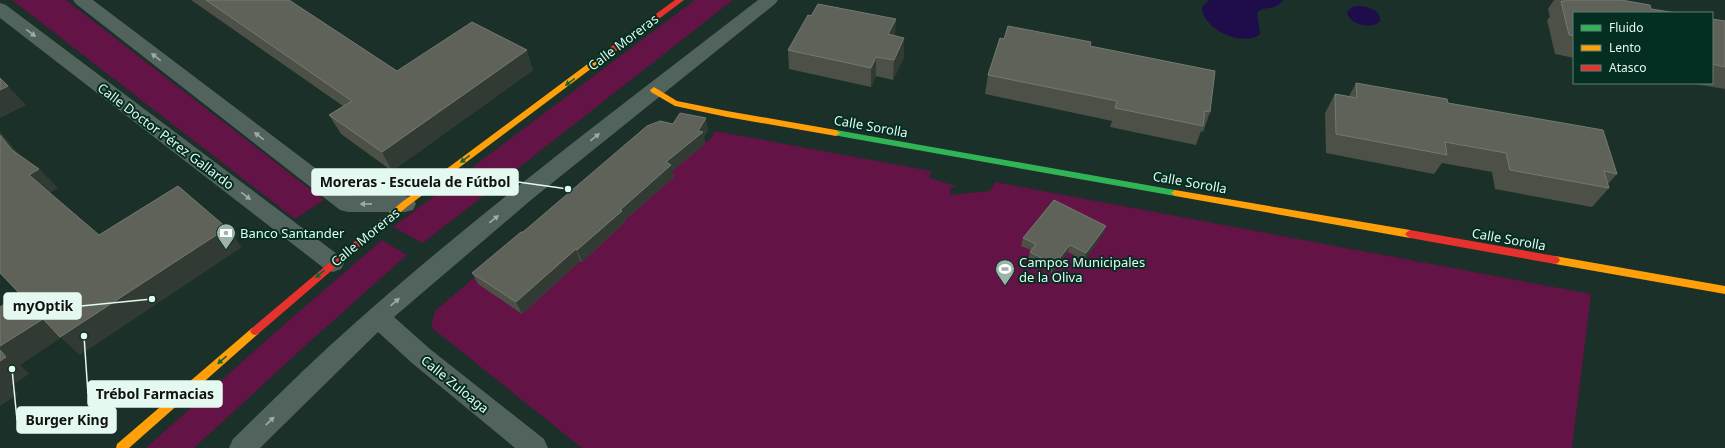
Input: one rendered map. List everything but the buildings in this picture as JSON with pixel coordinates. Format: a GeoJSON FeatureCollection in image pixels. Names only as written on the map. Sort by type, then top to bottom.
{"type":"FeatureCollection","features":[{"type":"Feature","properties":{"kind":"street"},"geometry":{"type":"LineString","coordinates":[[82,0],[348,204],[405,204]]}},
{"type":"Feature","properties":{"kind":"street","name":"Calle Moreras"},"geometry":{"type":"LineString","coordinates":[[121,448],[333,263],[405,204],[680,0]]}},
{"type":"Feature","properties":{"kind":"street"},"geometry":{"type":"LineString","coordinates":[[242,448],[378,317],[439,264],[654,90],[769,0]]}},
{"type":"Feature","properties":{"kind":"street","name":"Calle Doctor Pérez Gallardo"},"geometry":{"type":"LineString","coordinates":[[0,9],[333,263]]}},
{"type":"Feature","properties":{"kind":"street","name":"Calle Sorolla"},"geometry":{"type":"LineString","coordinates":[[654,90],[675,103],[727,114],[1725,290]]}},
{"type":"Feature","properties":{"kind":"street","name":"Calle Zuloaga"},"geometry":{"type":"LineString","coordinates":[[378,317],[421,356],[535,448]]}},
{"type":"Feature","properties":{"kind":"shaded area"},"geometry":{"type":"Polygon","coordinates":[[[12,0],[66,0],[324,200],[295,219],[12,0]]]}},
{"type":"Feature","properties":{"kind":"shaded area"},"geometry":{"type":"Polygon","coordinates":[[[695,0],[733,0],[423,243],[393,227],[695,0]]]}},
{"type":"Feature","properties":{"kind":"shaded area"},"geometry":{"type":"Polygon","coordinates":[[[1209,0],[1283,0],[1277,6],[1257,12],[1260,34],[1253,38],[1244,39],[1225,34],[1216,29],[1209,22],[1204,15],[1202,7],[1209,0]]]}},
{"type":"Feature","properties":{"kind":"shaded area"},"geometry":{"type":"Polygon","coordinates":[[[1357,6],[1376,11],[1380,17],[1380,21],[1376,24],[1367,26],[1356,23],[1347,12],[1352,7],[1357,6]]]}},
{"type":"Feature","properties":{"kind":"shaded area","name":"Campos Municipales de la Oliva"},"geometry":{"type":"Polygon","coordinates":[[[670,124],[677,124],[670,133],[707,142],[715,131],[931,171],[929,178],[956,186],[950,189],[951,195],[990,191],[995,182],[1591,294],[1572,448],[582,448],[431,327],[435,311],[639,137],[670,124]]]}},
{"type":"Feature","properties":{"kind":"shaded area"},"geometry":{"type":"Polygon","coordinates":[[[382,240],[407,255],[194,448],[146,448],[279,329],[382,240]]]}},
{"type":"Feature","properties":{"kind":"traffic: fast"},"geometry":{"type":"LineString","coordinates":[[836,133],[1175,193]]}},
{"type":"Feature","properties":{"kind":"traffic: slow"},"geometry":{"type":"LineString","coordinates":[[370,233],[405,204],[604,56]]}},
{"type":"Feature","properties":{"kind":"traffic: slow"},"geometry":{"type":"LineString","coordinates":[[654,90],[675,103],[727,114],[836,133]]}},
{"type":"Feature","properties":{"kind":"traffic: slow"},"geometry":{"type":"LineString","coordinates":[[1175,193],[1410,234]]}},
{"type":"Feature","properties":{"kind":"traffic: slow"},"geometry":{"type":"LineString","coordinates":[[1555,260],[1725,290]]}},
{"type":"Feature","properties":{"kind":"traffic: slow"},"geometry":{"type":"LineString","coordinates":[[121,448],[255,331]]}},
{"type":"Feature","properties":{"kind":"traffic: jam"},"geometry":{"type":"LineString","coordinates":[[604,56],[680,0]]}},
{"type":"Feature","properties":{"kind":"traffic: jam"},"geometry":{"type":"LineString","coordinates":[[255,331],[370,233]]}},
{"type":"Feature","properties":{"kind":"traffic: jam"},"geometry":{"type":"LineString","coordinates":[[1410,234],[1555,260]]}},
{"type":"Feature","properties":{"kind":"place","name":"Moreras - Escuela de Fútbol"},"geometry":{"type":"Point","coordinates":[568,189]}},
{"type":"Feature","properties":{"kind":"place","name":"Banco Santander"},"geometry":{"type":"Point","coordinates":[226,250]}},
{"type":"Feature","properties":{"kind":"place","name":"Campos Municipales de la Oliva"},"geometry":{"type":"Point","coordinates":[1005,286]}},
{"type":"Feature","properties":{"kind":"place","name":"myOptik"},"geometry":{"type":"Point","coordinates":[152,299]}},
{"type":"Feature","properties":{"kind":"place","name":"Trébol Farmacias"},"geometry":{"type":"Point","coordinates":[84,336]}},
{"type":"Feature","properties":{"kind":"place","name":"Burger King"},"geometry":{"type":"Point","coordinates":[12,369]}}]}
